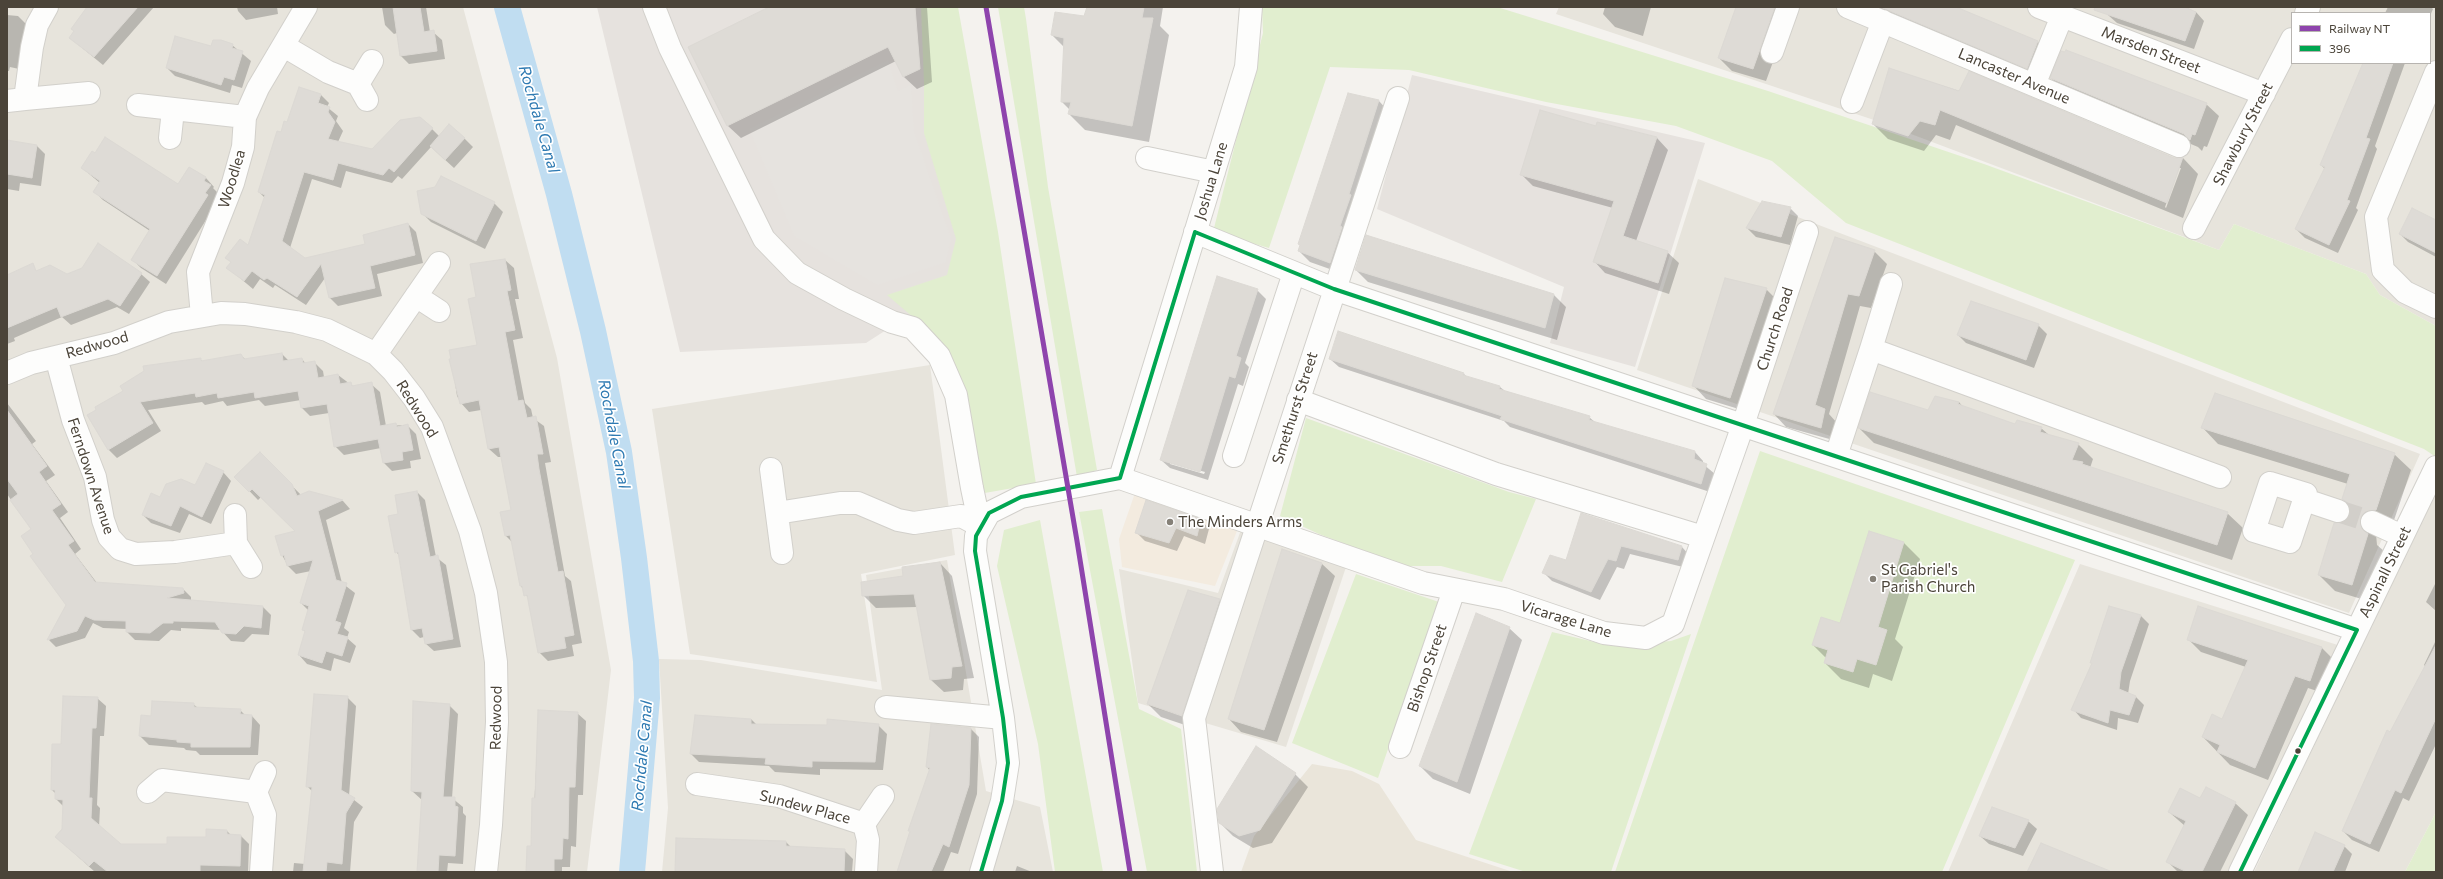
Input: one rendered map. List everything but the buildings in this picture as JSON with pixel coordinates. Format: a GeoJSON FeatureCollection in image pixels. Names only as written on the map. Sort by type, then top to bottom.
{"type":"FeatureCollection","features":[{"type":"Feature","properties":{"kind":"street"},"geometry":{"type":"LineString","coordinates":[[47,7],[37,25],[16,100],[89,93]]}},
{"type":"Feature","properties":{"kind":"street","name":"Woodlea"},"geometry":{"type":"LineString","coordinates":[[202,316],[198,272],[233,183],[243,147],[245,117],[258,88],[306,7]]}},
{"type":"Feature","properties":{"kind":"street"},"geometry":{"type":"LineString","coordinates":[[654,7],[670,48],[764,239],[797,273],[844,299],[892,322],[913,328],[939,356],[956,395],[972,488],[976,507],[982,524]]}},
{"type":"Feature","properties":{"kind":"street","name":"Joshua Lane"},"geometry":{"type":"LineString","coordinates":[[1120,478],[1246,67],[1251,7]]}},
{"type":"Feature","properties":{"kind":"street"},"geometry":{"type":"LineString","coordinates":[[1772,52],[1788,7]]}},
{"type":"Feature","properties":{"kind":"street","name":"Lancaster Avenue"},"geometry":{"type":"LineString","coordinates":[[1848,7],[2179,146]]}},
{"type":"Feature","properties":{"kind":"street"},"geometry":{"type":"LineString","coordinates":[[2034,85],[2054,11]]}},
{"type":"Feature","properties":{"kind":"street","name":"Marsden Street"},"geometry":{"type":"LineString","coordinates":[[2054,11],[2264,94]]}},
{"type":"Feature","properties":{"kind":"street"},"geometry":{"type":"LineString","coordinates":[[1852,102],[1883,21]]}},
{"type":"Feature","properties":{"kind":"street","name":"Shawbury Street"},"geometry":{"type":"LineString","coordinates":[[2194,228],[2291,41]]}},
{"type":"Feature","properties":{"kind":"street"},"geometry":{"type":"LineString","coordinates":[[284,46],[362,92],[372,61]]}},
{"type":"Feature","properties":{"kind":"street"},"geometry":{"type":"LineString","coordinates":[[2436,72],[2376,217],[2383,270],[2405,292],[2436,307]]}},
{"type":"Feature","properties":{"kind":"street","name":"Smethurst Street"},"geometry":{"type":"LineString","coordinates":[[1212,872],[1194,718],[1398,98]]}},
{"type":"Feature","properties":{"kind":"street"},"geometry":{"type":"LineString","coordinates":[[138,105],[245,117]]}},
{"type":"Feature","properties":{"kind":"street"},"geometry":{"type":"LineString","coordinates":[[170,138],[173,110]]}},
{"type":"Feature","properties":{"kind":"street"},"geometry":{"type":"LineString","coordinates":[[1147,158],[1214,172]]}},
{"type":"Feature","properties":{"kind":"street"},"geometry":{"type":"LineString","coordinates":[[1195,232],[1334,289],[2357,630]]}},
{"type":"Feature","properties":{"kind":"street","name":"Church Road"},"geometry":{"type":"LineString","coordinates":[[1743,425],[1807,232]]}},
{"type":"Feature","properties":{"kind":"street"},"geometry":{"type":"LineString","coordinates":[[376,354],[439,263]]}},
{"type":"Feature","properties":{"kind":"street"},"geometry":{"type":"LineString","coordinates":[[1234,456],[1294,273]]}},
{"type":"Feature","properties":{"kind":"street"},"geometry":{"type":"LineString","coordinates":[[1836,456],[1891,284]]}},
{"type":"Feature","properties":{"kind":"street"},"geometry":{"type":"LineString","coordinates":[[416,296],[439,311]]}},
{"type":"Feature","properties":{"kind":"street","name":"Redwood"},"geometry":{"type":"LineString","coordinates":[[7,373],[31,363],[114,343],[169,322],[221,313],[245,314],[296,322],[327,330],[376,354],[393,371],[414,398],[432,427],[470,530],[486,593],[496,654],[497,722],[491,825],[486,872]]}},
{"type":"Feature","properties":{"kind":"street"},"geometry":{"type":"LineString","coordinates":[[1870,349],[2220,477]]}},
{"type":"Feature","properties":{"kind":"street","name":"Ferndown Avenue"},"geometry":{"type":"LineString","coordinates":[[56,357],[73,420],[95,477],[103,520],[109,537],[120,549],[136,554],[175,552],[236,543]]}},
{"type":"Feature","properties":{"kind":"street"},"geometry":{"type":"LineString","coordinates":[[1298,400],[1496,474],[1702,537]]}},
{"type":"Feature","properties":{"kind":"street","name":"Vicarage Lane"},"geometry":{"type":"LineString","coordinates":[[1120,478],[1423,584],[1504,599],[1604,633],[1646,638],[1673,624],[1702,537],[1743,425]]}},
{"type":"Feature","properties":{"kind":"street","name":"Aspinall Street"},"geometry":{"type":"LineString","coordinates":[[2240,872],[2436,467]]}},
{"type":"Feature","properties":{"kind":"street"},"geometry":{"type":"LineString","coordinates":[[771,469],[782,553]]}},
{"type":"Feature","properties":{"kind":"street"},"geometry":{"type":"LineString","coordinates":[[981,872],[1000,808],[1007,767],[1003,718],[975,550],[976,536],[989,513],[1021,497],[1120,478]]}},
{"type":"Feature","properties":{"kind":"street"},"geometry":{"type":"LineString","coordinates":[[2305,500],[2338,511]]}},
{"type":"Feature","properties":{"kind":"street"},"geometry":{"type":"LineString","coordinates":[[777,513],[840,503],[858,503],[898,520],[914,523],[961,516],[982,524]]}},
{"type":"Feature","properties":{"kind":"street"},"geometry":{"type":"LineString","coordinates":[[235,515],[236,543],[251,567]]}},
{"type":"Feature","properties":{"kind":"street"},"geometry":{"type":"LineString","coordinates":[[2372,522],[2402,536]]}},
{"type":"Feature","properties":{"kind":"street","name":"Bishop Street"},"geometry":{"type":"LineString","coordinates":[[1400,747],[1454,590]]}},
{"type":"Feature","properties":{"kind":"street"},"geometry":{"type":"LineString","coordinates":[[886,707],[1003,718]]}},
{"type":"Feature","properties":{"kind":"street"},"geometry":{"type":"LineString","coordinates":[[261,872],[265,815],[256,792],[265,772]]}},
{"type":"Feature","properties":{"kind":"street"},"geometry":{"type":"LineString","coordinates":[[148,792],[162,780],[256,792]]}},
{"type":"Feature","properties":{"kind":"street","name":"Sundew Place"},"geometry":{"type":"LineString","coordinates":[[697,784],[779,796],[864,824]]}},
{"type":"Feature","properties":{"kind":"street","name":"Sundew Place"},"geometry":{"type":"LineString","coordinates":[[866,872],[868,840],[864,824],[883,796]]}},
{"type":"Feature","properties":{"kind":"shaded area"},"geometry":{"type":"Polygon","coordinates":[[[7,7],[463,7],[557,358],[611,670],[587,872],[7,872],[7,7]]]}},
{"type":"Feature","properties":{"kind":"shaded area"},"geometry":{"type":"Polygon","coordinates":[[[597,7],[948,7],[967,278],[866,343],[680,352],[597,7]]]}},
{"type":"Feature","properties":{"kind":"shaded area"},"geometry":{"type":"Polygon","coordinates":[[[1559,7],[2436,7],[2436,326],[2380,295],[2366,274],[2234,224],[2219,250],[1871,119],[1556,14],[1559,7]]]}},
{"type":"Feature","properties":{"kind":"shaded area"},"geometry":{"type":"Polygon","coordinates":[[[888,60],[898,91],[911,85],[914,131],[951,238],[946,262],[877,285],[794,236],[749,129],[888,60]]]}},
{"type":"Feature","properties":{"kind":"shaded area"},"geometry":{"type":"Polygon","coordinates":[[[1412,75],[1705,143],[1635,367],[1550,343],[1564,287],[1377,209],[1412,75]]]}},
{"type":"Feature","properties":{"kind":"shaded area"},"geometry":{"type":"Polygon","coordinates":[[[1698,179],[2420,454],[2349,613],[1637,370],[1698,179]]]}},
{"type":"Feature","properties":{"kind":"shaded area"},"geometry":{"type":"Polygon","coordinates":[[[930,365],[955,555],[861,574],[877,682],[690,654],[652,409],[930,365]]]}},
{"type":"Feature","properties":{"kind":"shaded area"},"geometry":{"type":"Polygon","coordinates":[[[2436,489],[2436,812],[2405,872],[2254,872],[2436,489]]]}},
{"type":"Feature","properties":{"kind":"shaded area"},"geometry":{"type":"Polygon","coordinates":[[[1135,493],[1237,531],[1215,586],[1122,567],[1119,539],[1135,493]]]}},
{"type":"Feature","properties":{"kind":"shaded area"},"geometry":{"type":"Polygon","coordinates":[[[1241,530],[1346,567],[1286,747],[1138,703],[1119,569],[1218,593],[1241,530]]]}},
{"type":"Feature","properties":{"kind":"shaded area"},"geometry":{"type":"Polygon","coordinates":[[[947,560],[986,791],[1040,807],[1053,872],[662,872],[668,808],[659,659],[701,660],[882,690],[866,575],[947,560]]]}},
{"type":"Feature","properties":{"kind":"shaded area"},"geometry":{"type":"Polygon","coordinates":[[[2080,564],[2341,646],[2230,872],[1948,872],[2080,564]]]}},
{"type":"Feature","properties":{"kind":"shaded area"},"geometry":{"type":"Polygon","coordinates":[[[1312,764],[1352,771],[1379,784],[1416,840],[1513,872],[1241,872],[1254,836],[1312,764]]]}},
{"type":"Feature","properties":{"kind":"green space"},"geometry":{"type":"Polygon","coordinates":[[[921,7],[958,7],[998,232],[1036,484],[979,494],[968,404],[941,341],[887,295],[947,275],[956,239],[924,133],[921,7]]]}},
{"type":"Feature","properties":{"kind":"green space"},"geometry":{"type":"Polygon","coordinates":[[[998,7],[1024,7],[1048,187],[1097,470],[1077,477],[998,7]]]}},
{"type":"Feature","properties":{"kind":"green space"},"geometry":{"type":"Polygon","coordinates":[[[1262,7],[1497,7],[1768,91],[1984,164],[2219,250],[2234,224],[2366,274],[2380,295],[2436,326],[2436,457],[2424,449],[1846,223],[1772,161],[1676,126],[1546,102],[1409,70],[1330,67],[1269,248],[1213,232],[1263,33],[1262,7]]]}},
{"type":"Feature","properties":{"kind":"green space"},"geometry":{"type":"Polygon","coordinates":[[[1306,418],[1509,492],[1536,499],[1502,582],[1441,566],[1404,566],[1319,534],[1280,516],[1306,418]]]}},
{"type":"Feature","properties":{"kind":"green space"},"geometry":{"type":"Polygon","coordinates":[[[1760,451],[2075,560],[1942,872],[1615,872],[1760,451]]]}},
{"type":"Feature","properties":{"kind":"green space"},"geometry":{"type":"Polygon","coordinates":[[[1102,509],[1139,709],[1181,729],[1197,872],[1147,872],[1079,512],[1102,509]]]}},
{"type":"Feature","properties":{"kind":"green space"},"geometry":{"type":"Polygon","coordinates":[[[1040,520],[1103,872],[1055,872],[1038,744],[997,566],[1004,530],[1040,520]]]}},
{"type":"Feature","properties":{"kind":"green space"},"geometry":{"type":"Polygon","coordinates":[[[1356,574],[1439,602],[1378,778],[1292,743],[1356,574]]]}},
{"type":"Feature","properties":{"kind":"green space"},"geometry":{"type":"Polygon","coordinates":[[[1552,632],[1612,646],[1671,641],[1691,634],[1611,872],[1526,872],[1469,854],[1552,632]]]}},
{"type":"Feature","properties":{"kind":"green space"},"geometry":{"type":"Polygon","coordinates":[[[2436,812],[2436,872],[2405,872],[2436,812]]]}},
{"type":"Feature","properties":{"kind":"waterway","name":"Rochdale Canal"},"geometry":{"type":"LineString","coordinates":[[507,7],[559,194],[593,331],[619,452],[634,558],[646,661],[647,698],[632,872]]}},
{"type":"Feature","properties":{"kind":"tunnel"},"geometry":{"type":"LineString","coordinates":[[2338,511],[2372,522]]}},
{"type":"Feature","properties":{"kind":"rail line","name":"NT"},"geometry":{"type":"LineString","coordinates":[[986,7],[1077,541],[1130,872]]}},
{"type":"Feature","properties":{"kind":"transit line","name":"396"},"geometry":{"type":"LineString","coordinates":[[1195,232],[1334,289],[2357,630]]}},
{"type":"Feature","properties":{"kind":"transit line","name":"396"},"geometry":{"type":"LineString","coordinates":[[1120,478],[1195,232]]}},
{"type":"Feature","properties":{"kind":"transit line","name":"396"},"geometry":{"type":"LineString","coordinates":[[981,872],[1002,801],[1008,763],[1003,718],[975,551],[976,536],[989,513],[1021,497],[1120,478]]}},
{"type":"Feature","properties":{"kind":"transit line","name":"396"},"geometry":{"type":"LineString","coordinates":[[2240,872],[2357,630]]}},
{"type":"Feature","properties":{"kind":"place","name":"The Minders Arms"},"geometry":{"type":"Point","coordinates":[1170,522]}},
{"type":"Feature","properties":{"kind":"place","name":"St Gabriel's Parish Church"},"geometry":{"type":"Point","coordinates":[1873,579]}}]}
